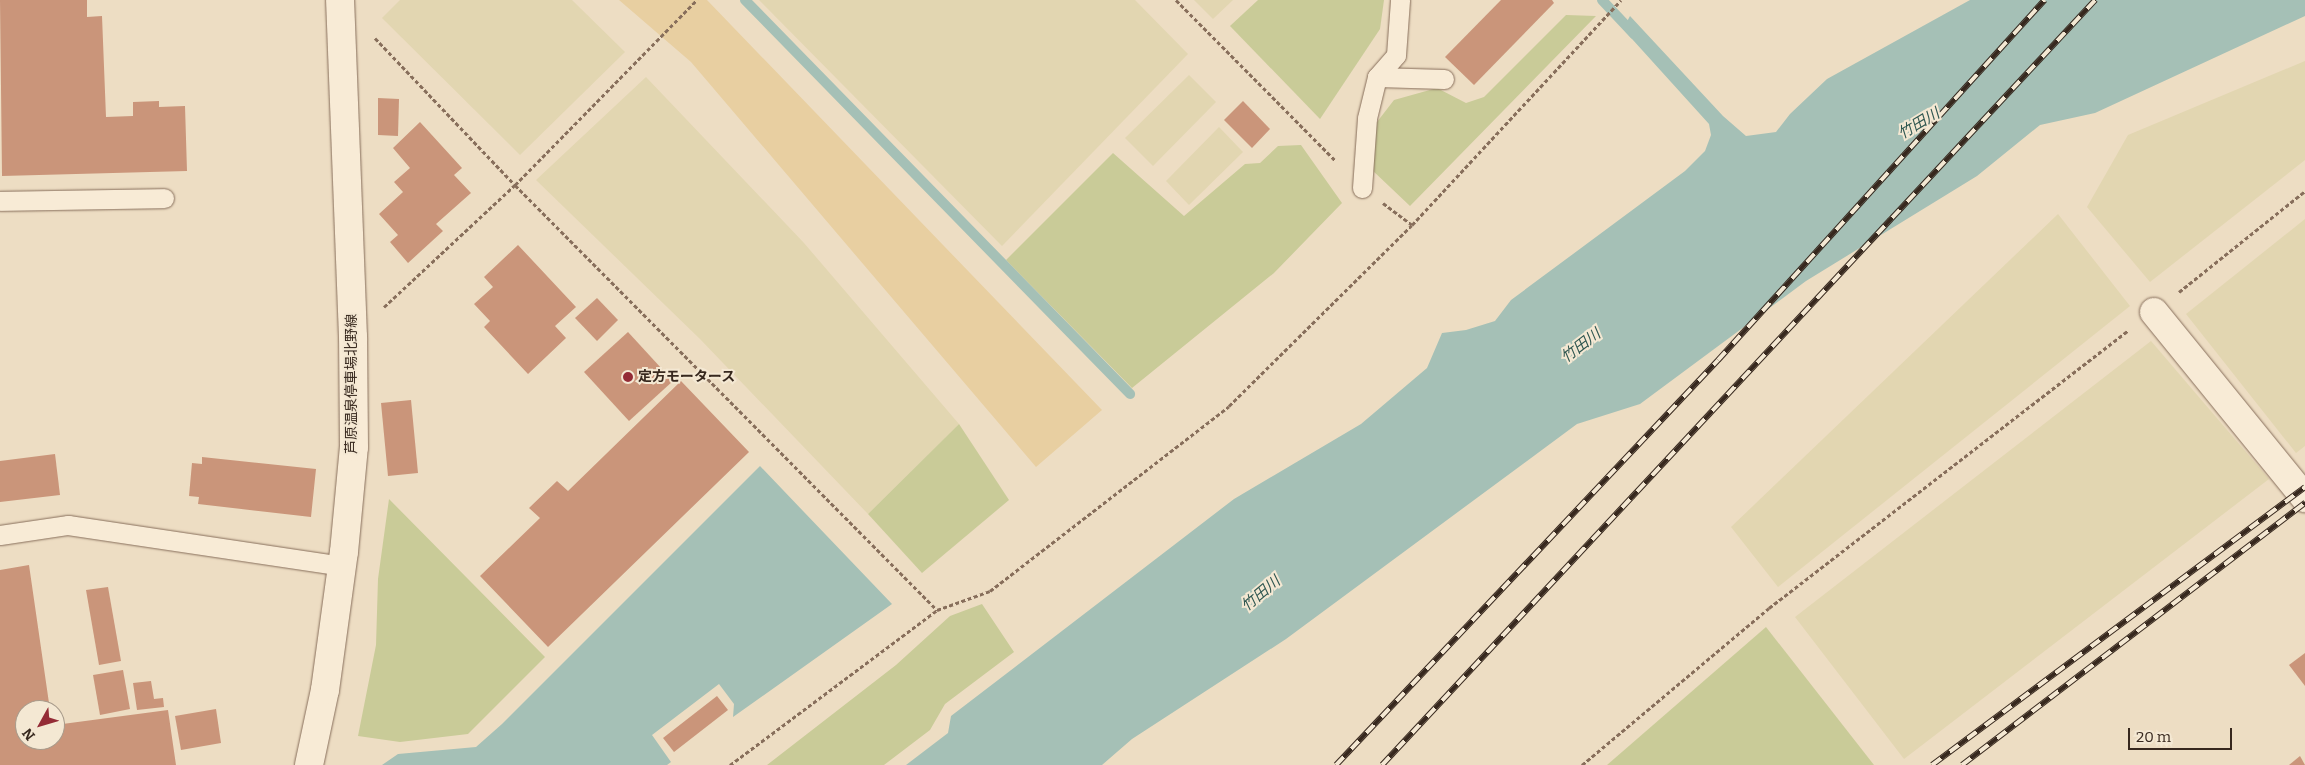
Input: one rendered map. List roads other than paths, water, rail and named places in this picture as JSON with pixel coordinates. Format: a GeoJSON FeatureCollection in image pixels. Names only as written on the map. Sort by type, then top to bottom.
{"type":"FeatureCollection","features":[{"type":"Feature","properties":{"kind":"main road","name":"芦原温泉停車場北野線"},"geometry":{"type":"LineString","coordinates":[[309,765],[325,690],[342,566],[354,447],[340,0]]}},
{"type":"Feature","properties":{"kind":"main road"},"geometry":{"type":"LineString","coordinates":[[2154,312],[2305,498]]}},
{"type":"Feature","properties":{"kind":"lane"},"geometry":{"type":"LineString","coordinates":[[1362,188],[1367,118],[1377,77],[1396,55],[1400,0]]}},
{"type":"Feature","properties":{"kind":"lane"},"geometry":{"type":"LineString","coordinates":[[1377,77],[1444,78]]}},
{"type":"Feature","properties":{"kind":"lane"},"geometry":{"type":"LineString","coordinates":[[0,201],[164,198]]}},
{"type":"Feature","properties":{"kind":"lane"},"geometry":{"type":"LineString","coordinates":[[0,534],[68,525],[342,566]]}},
{"type":"Feature","properties":{"kind":"water","name":"竹田川"},"geometry":{"type":"Polygon","coordinates":[[[1970,0],[2305,0],[2305,16],[2095,113],[2040,125],[1977,176],[1806,281],[1640,404],[1577,424],[1286,639],[1132,739],[1102,765],[906,765],[948,733],[951,716],[1234,499],[1361,424],[1427,368],[1442,333],[1466,330],[1495,321],[1511,300],[1685,171],[1705,151],[1711,135],[1709,124],[1623,29],[1630,16],[1723,116],[1746,136],[1776,132],[1790,114],[1827,79],[1970,0]]]}},
{"type":"Feature","properties":{"kind":"water"},"geometry":{"type":"Polygon","coordinates":[[[760,466],[892,604],[733,717],[734,704],[719,684],[652,735],[671,762],[667,765],[382,765],[398,754],[476,747],[502,724],[760,466]]]}},
{"type":"Feature","properties":{"kind":"waterway"},"geometry":{"type":"LineString","coordinates":[[745,0],[1130,394]]}},
{"type":"Feature","properties":{"kind":"waterway"},"geometry":{"type":"LineString","coordinates":[[1602,0],[1634,34]]}},
{"type":"Feature","properties":{"kind":"railway"},"geometry":{"type":"LineString","coordinates":[[1336,765],[1718,360],[2045,0]]}},
{"type":"Feature","properties":{"kind":"railway"},"geometry":{"type":"LineString","coordinates":[[1382,765],[2095,0]]}},
{"type":"Feature","properties":{"kind":"railway"},"geometry":{"type":"LineString","coordinates":[[1932,765],[2305,487]]}},
{"type":"Feature","properties":{"kind":"railway"},"geometry":{"type":"LineString","coordinates":[[1962,765],[2305,503]]}},
{"type":"Feature","properties":{"kind":"place","name":"定方モータース"},"geometry":{"type":"Point","coordinates":[628,377]}}]}
